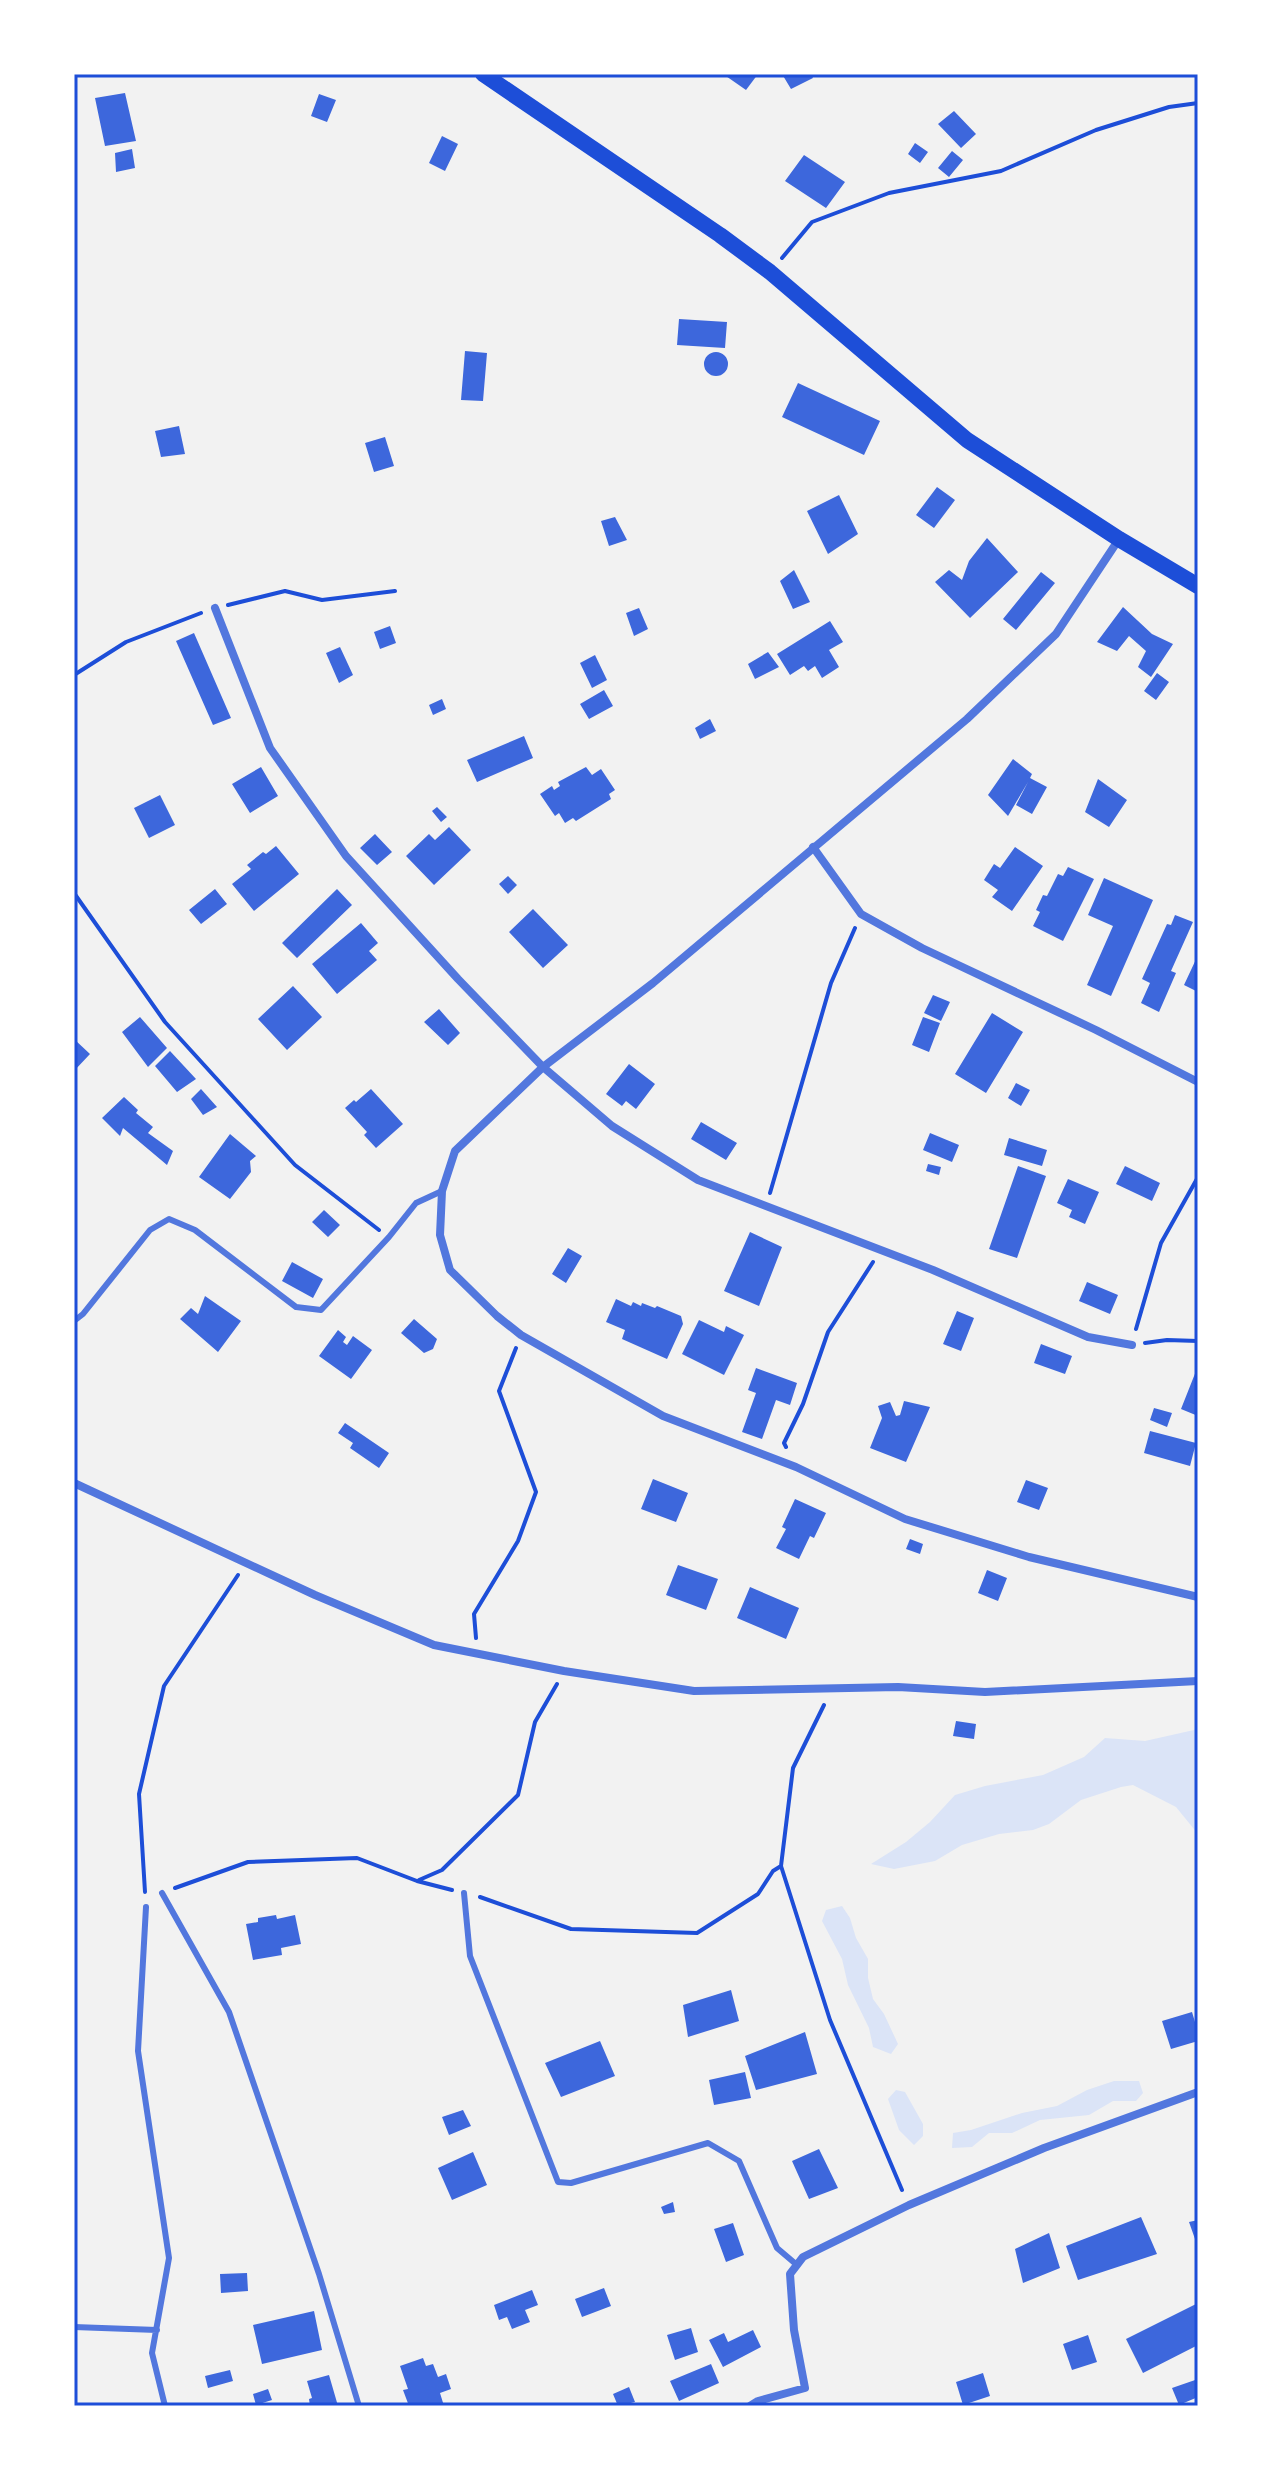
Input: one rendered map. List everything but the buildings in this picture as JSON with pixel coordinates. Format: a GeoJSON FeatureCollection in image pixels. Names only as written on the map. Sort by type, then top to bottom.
{"type":"FeatureCollection","features":[{"type":"Feature","properties":{"kind":"main road"},"geometry":{"type":"LineString","coordinates":[[483,74],[770,272],[967,440],[1119,539],[1198,586]]}},
{"type":"Feature","properties":{"kind":"street"},"geometry":{"type":"LineString","coordinates":[[1119,539],[1056,634],[967,719],[653,983],[543,1067],[455,1151],[442,1191],[440,1235],[450,1270],[497,1316],[521,1335],[663,1416],[796,1467],[905,1519],[1029,1557],[1198,1597]]}},
{"type":"Feature","properties":{"kind":"street"},"geometry":{"type":"LineString","coordinates":[[215,608],[270,748],[346,856],[543,1067],[624,1133],[698,1180],[933,1270],[1088,1337],[1132,1345]]}},
{"type":"Feature","properties":{"kind":"street"},"geometry":{"type":"LineString","coordinates":[[813,847],[861,914],[922,948],[1198,1082]]}},
{"type":"Feature","properties":{"kind":"street"},"geometry":{"type":"LineString","coordinates":[[74,1483],[315,1595],[434,1645],[564,1671],[694,1691],[898,1687],[985,1692],[1198,1681]]}},
{"type":"Feature","properties":{"kind":"street"},"geometry":{"type":"LineString","coordinates":[[750,2406],[805,2388],[794,2330],[790,2274],[803,2257],[909,2205],[1044,2148],[1198,2092]]}},
{"type":"Feature","properties":{"kind":"lane"},"geometry":{"type":"LineString","coordinates":[[74,1321],[83,1314],[150,1230],[169,1219],[195,1230],[296,1307],[321,1310],[416,1203],[442,1191]]}},
{"type":"Feature","properties":{"kind":"lane"},"geometry":{"type":"LineString","coordinates":[[162,1893],[229,2012],[319,2274],[359,2406]]}},
{"type":"Feature","properties":{"kind":"lane"},"geometry":{"type":"LineString","coordinates":[[464,1893],[470,1956],[558,2182],[571,2183],[708,2143],[739,2161],[777,2248],[797,2265]]}},
{"type":"Feature","properties":{"kind":"lane"},"geometry":{"type":"LineString","coordinates":[[146,1907],[138,2051],[169,2258],[152,2353],[165,2406]]}},
{"type":"Feature","properties":{"kind":"lane"},"geometry":{"type":"LineString","coordinates":[[74,2327],[157,2330]]}},
{"type":"Feature","properties":{"kind":"path"},"geometry":{"type":"LineString","coordinates":[[770,272],[812,222],[889,193],[1001,171],[1096,130],[1169,107],[1198,103]]}},
{"type":"Feature","properties":{"kind":"path"},"geometry":{"type":"LineString","coordinates":[[74,893],[165,1022],[295,1165],[389,1237]]}},
{"type":"Feature","properties":{"kind":"path"},"geometry":{"type":"LineString","coordinates":[[766,1208],[831,983],[861,914]]}},
{"type":"Feature","properties":{"kind":"path"},"geometry":{"type":"LineString","coordinates":[[1198,1177],[1161,1243],[1132,1345],[1167,1340],[1198,1341]]}},
{"type":"Feature","properties":{"kind":"path"},"geometry":{"type":"LineString","coordinates":[[796,1467],[784,1443],[803,1404],[828,1332],[881,1250]]}},
{"type":"Feature","properties":{"kind":"path"},"geometry":{"type":"LineString","coordinates":[[477,1654],[474,1614],[518,1541],[536,1492],[499,1391],[521,1335]]}},
{"type":"Feature","properties":{"kind":"path"},"geometry":{"type":"LineString","coordinates":[[146,1907],[139,1794],[164,1686],[247,1563]]}},
{"type":"Feature","properties":{"kind":"path"},"geometry":{"type":"LineString","coordinates":[[417,1881],[442,1870],[518,1795],[535,1722],[564,1671]]}},
{"type":"Feature","properties":{"kind":"path"},"geometry":{"type":"LineString","coordinates":[[832,1688],[793,1768],[781,1866],[830,2020],[909,2205]]}},
{"type":"Feature","properties":{"kind":"shaded area"},"geometry":{"type":"Polygon","coordinates":[[[1198,1727],[1198,1834],[1176,1807],[1133,1785],[1081,1800],[1049,1824],[962,1845],[935,1861],[894,1869],[871,1864],[906,1842],[955,1795],[1043,1775],[1084,1757],[1105,1738],[1145,1741],[1198,1727]]]}},
{"type":"Feature","properties":{"kind":"shaded area"},"geometry":{"type":"Polygon","coordinates":[[[842,1906],[868,1959],[873,1999],[898,2044],[891,2054],[873,2047],[869,2028],[848,1985],[842,1959],[822,1921],[826,1910],[842,1906]]]}},
{"type":"Feature","properties":{"kind":"shaded area"},"geometry":{"type":"Polygon","coordinates":[[[1114,2081],[1139,2081],[1143,2093],[1136,2101],[1113,2101],[1089,2115],[1040,2120],[1012,2133],[989,2133],[972,2147],[952,2148],[953,2133],[1057,2106],[1087,2090],[1114,2081]]]}},
{"type":"Feature","properties":{"kind":"shaded area"},"geometry":{"type":"Polygon","coordinates":[[[896,2090],[905,2092],[923,2124],[923,2136],[914,2145],[899,2130],[888,2099],[896,2090]]]}}]}
